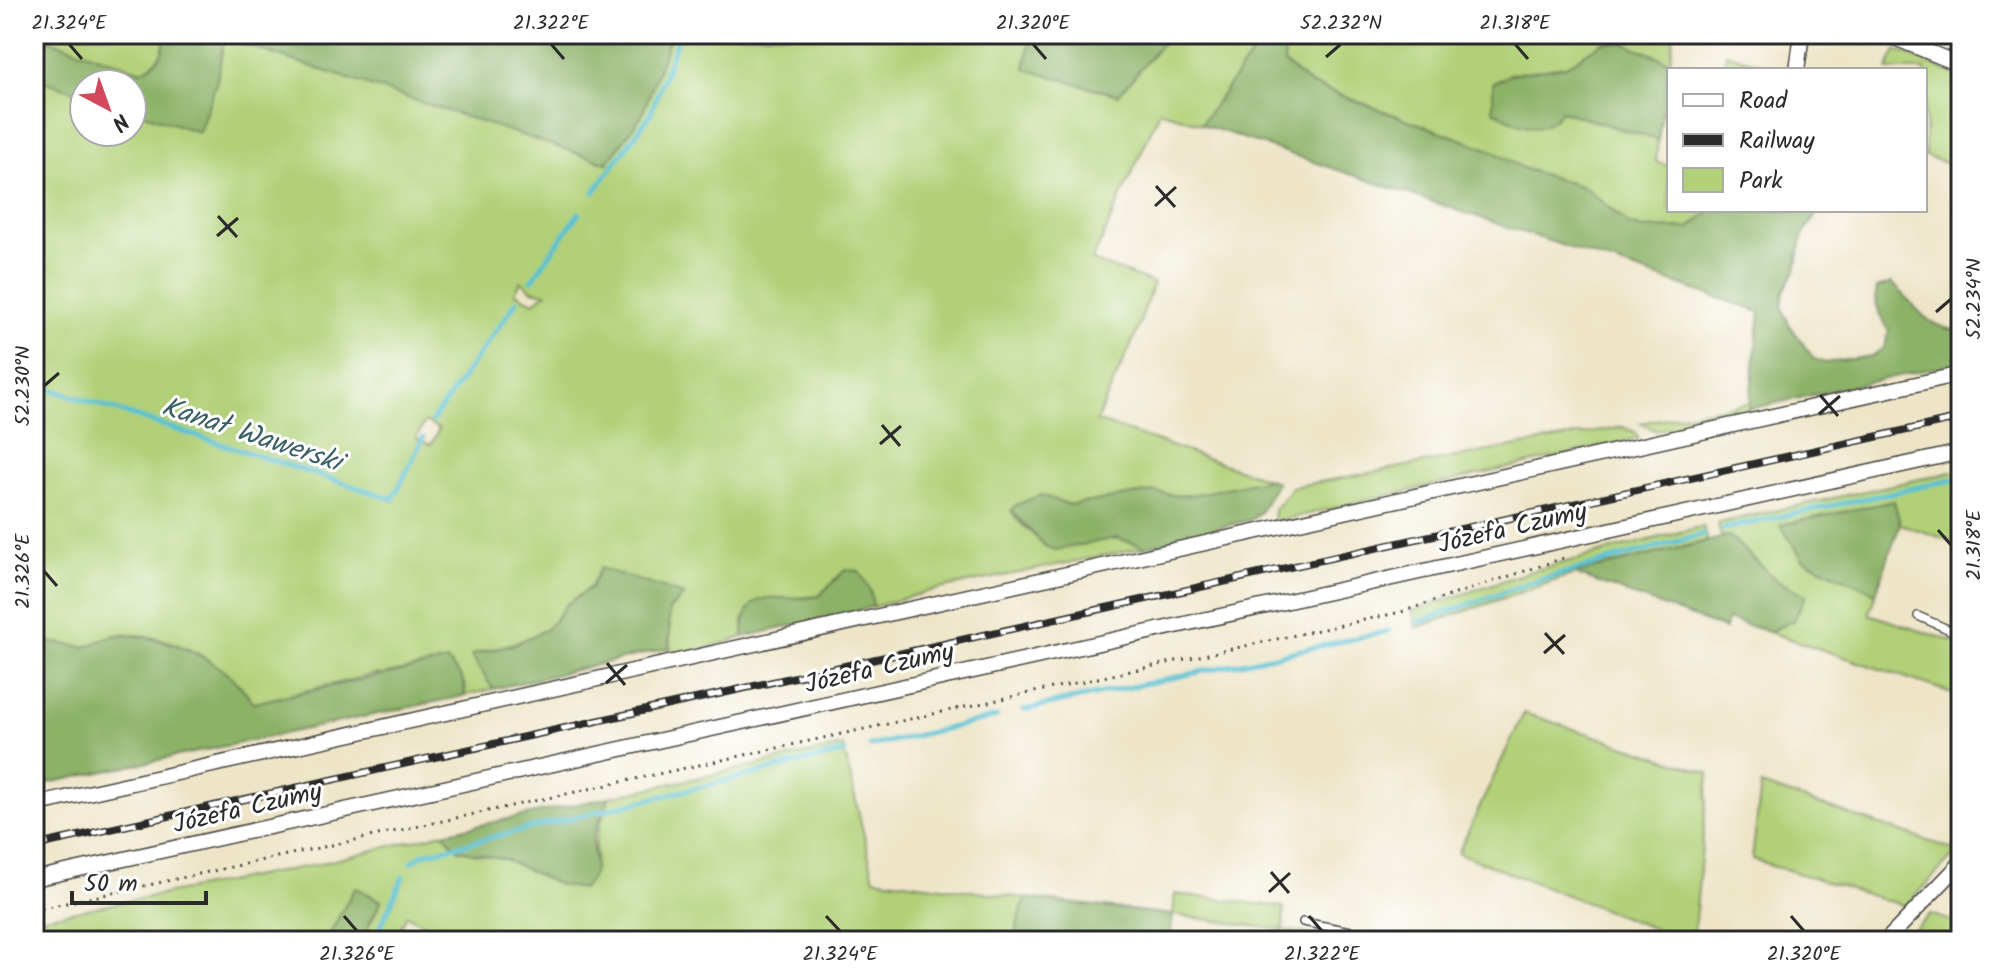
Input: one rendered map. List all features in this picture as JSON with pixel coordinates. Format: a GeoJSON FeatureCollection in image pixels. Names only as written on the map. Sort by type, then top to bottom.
{"type":"FeatureCollection","features":[{"type":"Feature","properties":{"kind":"street"},"geometry":{"type":"LineString","coordinates":[[1797,68],[1802,34]]}},
{"type":"Feature","properties":{"kind":"street"},"geometry":{"type":"LineString","coordinates":[[1885,34],[1961,65]]}},
{"type":"Feature","properties":{"kind":"street"},"geometry":{"type":"LineString","coordinates":[[34,805],[677,664],[942,599],[1492,480],[1673,436],[1846,402],[1961,374]]}},
{"type":"Feature","properties":{"kind":"street","name":"Józefa Czumy"},"geometry":{"type":"LineString","coordinates":[[34,879],[1961,452]]}},
{"type":"Feature","properties":{"kind":"street"},"geometry":{"type":"LineString","coordinates":[[1886,941],[1961,863]]}},
{"type":"Feature","properties":{"kind":"lane"},"geometry":{"type":"LineString","coordinates":[[1918,616],[1961,635]]}},
{"type":"Feature","properties":{"kind":"lane"},"geometry":{"type":"LineString","coordinates":[[1303,922],[1404,941]]}},
{"type":"Feature","properties":{"kind":"path"},"geometry":{"type":"LineString","coordinates":[[34,910],[1401,612],[1526,568],[1572,556]]}},
{"type":"Feature","properties":{"kind":"green space"},"geometry":{"type":"Polygon","coordinates":[[[165,34],[159,57],[146,68],[132,68],[34,35],[165,34]]]}},
{"type":"Feature","properties":{"kind":"green space"},"geometry":{"type":"Polygon","coordinates":[[[165,34],[671,34],[642,115],[607,163],[224,38],[217,80],[199,132],[148,115],[146,68],[159,57],[165,34]]]}},
{"type":"Feature","properties":{"kind":"green space"},"geometry":{"type":"Polygon","coordinates":[[[671,34],[1031,34],[1026,69],[1118,95],[1170,34],[1266,34],[1201,124],[1160,111],[1092,261],[1153,283],[1137,332],[1096,421],[1268,479],[1203,493],[1179,496],[1153,492],[1070,505],[1041,495],[1016,505],[1014,517],[1046,547],[1117,538],[1146,547],[934,590],[873,607],[870,590],[859,571],[845,570],[819,596],[792,598],[743,620],[743,637],[671,661],[669,610],[684,595],[591,587],[567,604],[547,629],[533,637],[472,655],[493,689],[464,696],[466,688],[375,674],[254,703],[228,675],[195,652],[177,644],[138,635],[119,635],[78,647],[34,640],[34,78],[68,89],[68,148],[148,148],[148,115],[199,131],[217,80],[224,38],[607,163],[642,115],[671,34]],[[521,281],[515,293],[534,302],[546,293],[532,290],[521,281]],[[425,422],[416,438],[431,445],[439,429],[425,422]]]}},
{"type":"Feature","properties":{"kind":"green space"},"geometry":{"type":"Polygon","coordinates":[[[1031,34],[1170,34],[1118,95],[1025,69],[1031,34]]]}},
{"type":"Feature","properties":{"kind":"green space"},"geometry":{"type":"Polygon","coordinates":[[[1266,34],[1297,34],[1285,50],[1284,63],[1310,84],[1493,151],[1522,168],[1586,188],[1629,225],[1643,229],[1690,228],[1709,212],[1817,212],[1802,238],[1796,269],[1784,291],[1782,306],[1789,324],[1814,359],[1825,363],[1872,356],[1885,347],[1889,330],[1878,310],[1876,294],[1877,288],[1892,283],[1930,321],[1938,326],[1961,330],[1961,362],[1749,409],[1760,312],[1201,124],[1266,34]]]}},
{"type":"Feature","properties":{"kind":"green space"},"geometry":{"type":"Polygon","coordinates":[[[1297,34],[1674,36],[1670,62],[1644,51],[1603,42],[1566,66],[1511,74],[1561,111],[1658,140],[1656,162],[1667,165],[1667,212],[1709,212],[1690,228],[1643,229],[1629,225],[1586,188],[1522,168],[1493,151],[1310,84],[1284,63],[1285,50],[1297,34]]]}},
{"type":"Feature","properties":{"kind":"green space"},"geometry":{"type":"Polygon","coordinates":[[[34,35],[132,68],[68,68],[68,89],[34,78],[34,35]]]}},
{"type":"Feature","properties":{"kind":"green space"},"geometry":{"type":"Polygon","coordinates":[[[1603,42],[1625,43],[1670,62],[1658,140],[1561,111],[1538,127],[1521,124],[1493,110],[1493,83],[1511,74],[1566,66],[1603,42]]]}},
{"type":"Feature","properties":{"kind":"green space"},"geometry":{"type":"Polygon","coordinates":[[[1896,50],[1961,77],[1961,168],[1927,157],[1927,68],[1888,68],[1896,50]]]}},
{"type":"Feature","properties":{"kind":"green space"},"geometry":{"type":"Polygon","coordinates":[[[1726,53],[1772,68],[1723,68],[1726,53]]]}},
{"type":"Feature","properties":{"kind":"green space"},"geometry":{"type":"Polygon","coordinates":[[[1751,402],[1749,409],[1656,431],[1640,423],[1751,402]]]}},
{"type":"Feature","properties":{"kind":"green space"},"geometry":{"type":"Polygon","coordinates":[[[1623,427],[1637,433],[1639,438],[1273,522],[1274,510],[1292,487],[1623,427]]]}},
{"type":"Feature","properties":{"kind":"green space"},"geometry":{"type":"Polygon","coordinates":[[[1961,470],[1961,544],[1900,524],[1894,501],[1803,559],[1876,593],[1869,614],[1961,644],[1961,696],[1769,632],[1794,620],[1805,595],[1777,581],[1730,536],[1721,537],[1718,523],[1961,470]]]}},
{"type":"Feature","properties":{"kind":"green space"},"geometry":{"type":"Polygon","coordinates":[[[1268,479],[1277,482],[1260,512],[1252,519],[1146,547],[1117,538],[1055,550],[1046,547],[1011,511],[1016,505],[1041,495],[1070,505],[1153,492],[1179,496],[1203,493],[1268,479]]]}},
{"type":"Feature","properties":{"kind":"green space"},"geometry":{"type":"Polygon","coordinates":[[[1894,501],[1900,524],[1876,593],[1803,559],[1780,525],[1894,501]]]}},
{"type":"Feature","properties":{"kind":"green space"},"geometry":{"type":"Polygon","coordinates":[[[1703,526],[1707,541],[1574,574],[1416,628],[1413,611],[1528,572],[1703,526]]]}},
{"type":"Feature","properties":{"kind":"green space"},"geometry":{"type":"Polygon","coordinates":[[[1729,536],[1777,581],[1806,595],[1794,620],[1769,632],[1727,619],[1725,629],[1574,574],[1729,536]]]}},
{"type":"Feature","properties":{"kind":"green space"},"geometry":{"type":"Polygon","coordinates":[[[600,568],[684,595],[669,610],[669,648],[493,689],[471,655],[513,645],[547,629],[567,604],[591,587],[600,568]]]}},
{"type":"Feature","properties":{"kind":"green space"},"geometry":{"type":"Polygon","coordinates":[[[845,570],[859,571],[870,590],[873,607],[743,637],[750,607],[758,601],[819,596],[845,570]]]}},
{"type":"Feature","properties":{"kind":"green space"},"geometry":{"type":"Polygon","coordinates":[[[115,635],[155,639],[193,652],[227,673],[254,703],[447,661],[463,681],[465,690],[464,696],[34,786],[34,723],[39,716],[34,711],[34,640],[85,647],[115,635]]]}},
{"type":"Feature","properties":{"kind":"green space"},"geometry":{"type":"Polygon","coordinates":[[[1524,713],[1709,773],[1693,941],[1670,941],[1670,935],[1458,853],[1524,713]]]}},
{"type":"Feature","properties":{"kind":"green space"},"geometry":{"type":"Polygon","coordinates":[[[843,746],[874,878],[1025,898],[1013,941],[455,941],[407,915],[393,941],[361,941],[381,901],[355,887],[326,941],[34,941],[34,919],[314,865],[443,833],[459,850],[505,859],[559,885],[596,858],[597,834],[609,797],[843,746]]]}},
{"type":"Feature","properties":{"kind":"green space"},"geometry":{"type":"Polygon","coordinates":[[[1761,785],[1958,851],[1905,906],[1752,859],[1761,785]]]}},
{"type":"Feature","properties":{"kind":"green space"},"geometry":{"type":"Polygon","coordinates":[[[609,797],[594,833],[593,874],[582,889],[559,885],[505,859],[459,850],[443,833],[609,797]]]}},
{"type":"Feature","properties":{"kind":"green space"},"geometry":{"type":"Polygon","coordinates":[[[355,887],[381,901],[361,941],[326,941],[355,887]]]}},
{"type":"Feature","properties":{"kind":"green space"},"geometry":{"type":"Polygon","coordinates":[[[1175,894],[1284,907],[1283,930],[1355,941],[1283,941],[1282,930],[1173,915],[1175,894]]]}},
{"type":"Feature","properties":{"kind":"green space"},"geometry":{"type":"Polygon","coordinates":[[[1025,898],[1173,915],[1170,941],[1013,941],[1025,898]]]}},
{"type":"Feature","properties":{"kind":"green space"},"geometry":{"type":"Polygon","coordinates":[[[1930,914],[1961,924],[1961,941],[1902,941],[1930,914]]]}},
{"type":"Feature","properties":{"kind":"waterway","name":"Kanał Wawerski"},"geometry":{"type":"LineString","coordinates":[[594,192],[650,115],[679,34]]}},
{"type":"Feature","properties":{"kind":"waterway","name":"Kanał Wawerski"},"geometry":{"type":"LineString","coordinates":[[532,280],[579,213]]}},
{"type":"Feature","properties":{"kind":"waterway","name":"Kanał Wawerski"},"geometry":{"type":"LineString","coordinates":[[432,421],[517,301]]}},
{"type":"Feature","properties":{"kind":"waterway","name":"Kanał Wawerski"},"geometry":{"type":"LineString","coordinates":[[34,384],[393,499],[423,438]]}},
{"type":"Feature","properties":{"kind":"waterway"},"geometry":{"type":"LineString","coordinates":[[1723,529],[1961,478]]}},
{"type":"Feature","properties":{"kind":"waterway"},"geometry":{"type":"LineString","coordinates":[[1417,623],[1526,584],[1704,534]]}},
{"type":"Feature","properties":{"kind":"waterway"},"geometry":{"type":"LineString","coordinates":[[1024,710],[1389,631]]}},
{"type":"Feature","properties":{"kind":"waterway"},"geometry":{"type":"LineString","coordinates":[[870,746],[997,717]]}},
{"type":"Feature","properties":{"kind":"waterway"},"geometry":{"type":"LineString","coordinates":[[412,862],[423,854],[845,752]]}},
{"type":"Feature","properties":{"kind":"waterway"},"geometry":{"type":"LineString","coordinates":[[374,941],[403,877]]}},
{"type":"Feature","properties":{"kind":"railway"},"geometry":{"type":"LineString","coordinates":[[34,846],[1961,418]]}}]}
